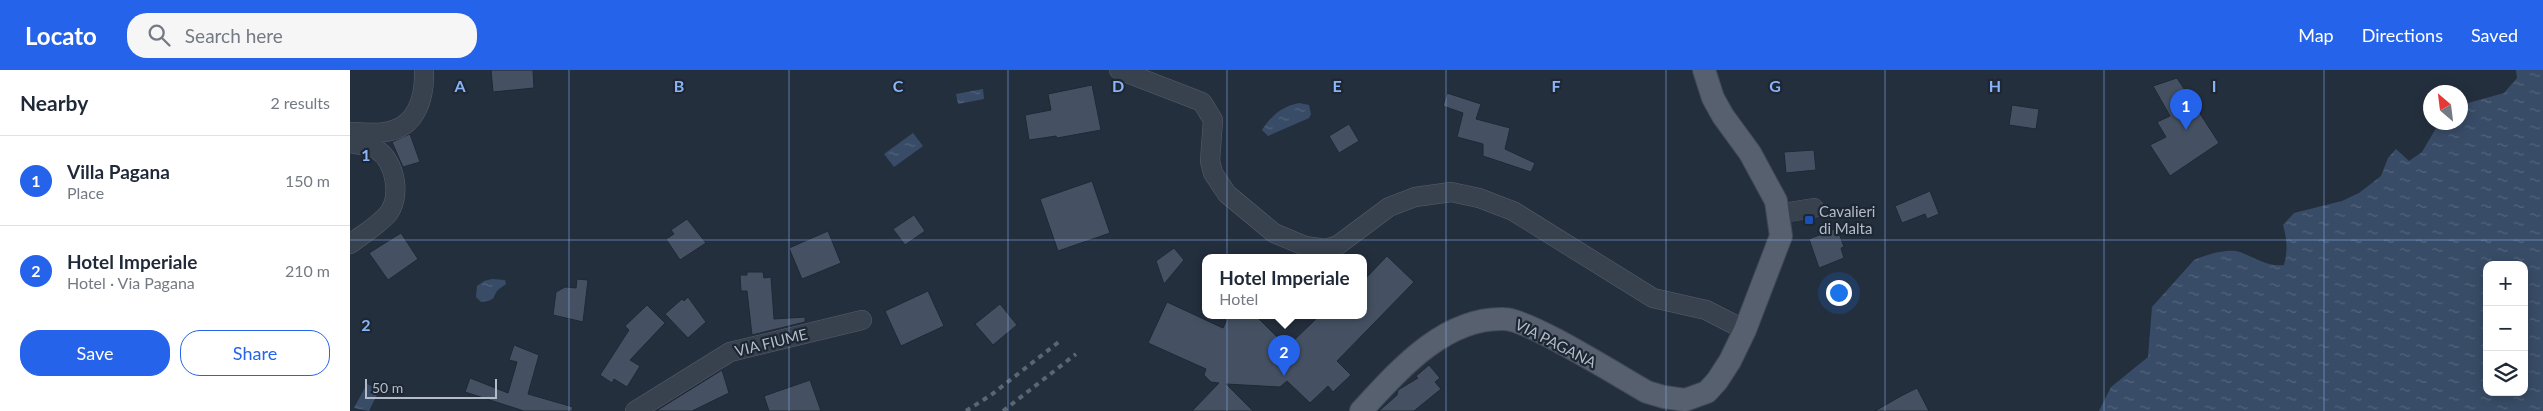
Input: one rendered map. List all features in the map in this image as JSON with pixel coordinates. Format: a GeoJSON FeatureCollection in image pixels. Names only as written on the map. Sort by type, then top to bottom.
{"type":"FeatureCollection","features":[{"type":"Feature","properties":{"kind":"main road","name":"VIA PAGANA"},"geometry":{"type":"LineString","coordinates":[[1361,411],[1418,353],[1439,339],[1480,321],[1506,318],[1531,328],[1647,392],[1664,398],[1685,400],[1707,392],[1730,361],[1745,330],[1781,236],[1776,201],[1750,153],[1723,116],[1713,98],[1704,70]]}},
{"type":"Feature","properties":{"kind":"street"},"geometry":{"type":"LineString","coordinates":[[350,132],[385,132],[400,128],[412,117],[422,102],[425,90],[424,70]]}},
{"type":"Feature","properties":{"kind":"street"},"geometry":{"type":"LineString","coordinates":[[1119,70],[1202,102],[1213,120],[1210,161],[1213,173],[1227,194],[1274,233],[1304,246],[1326,249],[1338,245],[1389,207],[1415,197],[1438,192],[1460,194],[1479,198],[1514,211],[1653,298],[1706,310],[1745,330]]}},
{"type":"Feature","properties":{"kind":"street"},"geometry":{"type":"LineString","coordinates":[[350,144],[376,149],[391,168],[396,187],[394,202],[388,214],[350,244]]}},
{"type":"Feature","properties":{"kind":"street"},"geometry":{"type":"LineString","coordinates":[[1777,214],[1814,208]]}},
{"type":"Feature","properties":{"kind":"street","name":"VIA FIUME"},"geometry":{"type":"LineString","coordinates":[[635,411],[730,352],[862,320]]}},
{"type":"Feature","properties":{"kind":"water"},"geometry":{"type":"Polygon","coordinates":[[[2516,70],[2543,70],[2543,411],[2099,411],[2111,387],[2148,357],[2152,307],[2194,260],[2217,253],[2235,251],[2267,263],[2284,265],[2286,245],[2283,225],[2294,213],[2342,201],[2359,193],[2381,176],[2388,158],[2396,149],[2409,161],[2422,152],[2435,130],[2468,130],[2468,103],[2504,93],[2517,78],[2516,70]]]}},
{"type":"Feature","properties":{"kind":"water"},"geometry":{"type":"Polygon","coordinates":[[[983,89],[984,99],[958,104],[956,94],[983,89]]]}},
{"type":"Feature","properties":{"kind":"water"},"geometry":{"type":"Polygon","coordinates":[[[1299,103],[1309,105],[1311,114],[1309,118],[1268,136],[1262,130],[1277,112],[1299,103]]]}},
{"type":"Feature","properties":{"kind":"water"},"geometry":{"type":"Polygon","coordinates":[[[913,133],[923,146],[894,167],[884,154],[913,133]]]}},
{"type":"Feature","properties":{"kind":"water"},"geometry":{"type":"Polygon","coordinates":[[[492,279],[505,280],[506,284],[497,291],[492,299],[481,302],[476,297],[477,286],[484,281],[492,279]]]}},
{"type":"Feature","properties":{"kind":"water"},"geometry":{"type":"Polygon","coordinates":[[[367,384],[379,390],[369,411],[354,408],[367,384]]]}},
{"type":"Feature","properties":{"kind":"building"},"geometry":{"type":"Polygon","coordinates":[[[491,70],[533,70],[534,88],[493,92],[491,70]]]}},
{"type":"Feature","properties":{"kind":"building"},"geometry":{"type":"Polygon","coordinates":[[[2177,78],[2219,143],[2170,176],[2150,145],[2166,137],[2157,122],[2170,116],[2153,86],[2177,78]]]}},
{"type":"Feature","properties":{"kind":"building"},"geometry":{"type":"Polygon","coordinates":[[[1092,85],[1101,130],[1057,138],[1056,136],[1029,140],[1025,115],[1051,110],[1048,94],[1092,85]]]}},
{"type":"Feature","properties":{"kind":"building"},"geometry":{"type":"Polygon","coordinates":[[[1447,93],[1481,104],[1476,119],[1510,128],[1505,149],[1535,163],[1531,172],[1483,156],[1483,144],[1457,137],[1463,113],[1443,106],[1447,93]]]}},
{"type":"Feature","properties":{"kind":"building"},"geometry":{"type":"Polygon","coordinates":[[[2012,105],[2039,109],[2036,129],[2009,125],[2012,105]]]}},
{"type":"Feature","properties":{"kind":"building"},"geometry":{"type":"Polygon","coordinates":[[[1349,124],[1359,141],[1339,153],[1329,136],[1349,124]]]}},
{"type":"Feature","properties":{"kind":"building"},"geometry":{"type":"Polygon","coordinates":[[[410,134],[420,162],[403,167],[392,142],[410,134]]]}},
{"type":"Feature","properties":{"kind":"building"},"geometry":{"type":"Polygon","coordinates":[[[1814,150],[1816,170],[1786,173],[1784,152],[1814,150]]]}},
{"type":"Feature","properties":{"kind":"building"},"geometry":{"type":"Polygon","coordinates":[[[1092,181],[1110,233],[1058,251],[1040,199],[1092,181]]]}},
{"type":"Feature","properties":{"kind":"building"},"geometry":{"type":"Polygon","coordinates":[[[1930,191],[1939,214],[1927,219],[1925,214],[1902,223],[1895,206],[1930,191]]]}},
{"type":"Feature","properties":{"kind":"building"},"geometry":{"type":"Polygon","coordinates":[[[914,215],[925,231],[905,245],[893,229],[914,215]]]}},
{"type":"Feature","properties":{"kind":"building"},"geometry":{"type":"Polygon","coordinates":[[[687,219],[706,243],[680,260],[666,239],[674,234],[671,230],[687,219]]]}},
{"type":"Feature","properties":{"kind":"building"},"geometry":{"type":"Polygon","coordinates":[[[1837,228],[1844,247],[1841,248],[1844,258],[1819,268],[1809,239],[1837,228]]]}},
{"type":"Feature","properties":{"kind":"building"},"geometry":{"type":"Polygon","coordinates":[[[828,231],[841,263],[802,279],[789,248],[828,231]]]}},
{"type":"Feature","properties":{"kind":"building"},"geometry":{"type":"Polygon","coordinates":[[[401,233],[418,259],[388,280],[369,253],[401,233]]]}},
{"type":"Feature","properties":{"kind":"building"},"geometry":{"type":"Polygon","coordinates":[[[1174,248],[1184,260],[1164,284],[1156,261],[1174,248]]]}},
{"type":"Feature","properties":{"kind":"building"},"geometry":{"type":"Polygon","coordinates":[[[1387,256],[1414,282],[1337,361],[1351,375],[1333,392],[1328,386],[1310,403],[1287,381],[1280,387],[1226,384],[1253,411],[1192,411],[1219,383],[1211,382],[1204,375],[1206,369],[1148,343],[1167,302],[1223,328],[1227,319],[1259,319],[1287,347],[1316,319],[1367,319],[1367,277],[1387,256]]]}},
{"type":"Feature","properties":{"kind":"building"},"geometry":{"type":"Polygon","coordinates":[[[747,272],[763,272],[764,278],[771,277],[774,319],[805,317],[805,322],[752,335],[747,291],[741,291],[740,275],[747,275],[747,272]]]}},
{"type":"Feature","properties":{"kind":"building"},"geometry":{"type":"Polygon","coordinates":[[[577,279],[588,280],[583,322],[553,315],[556,292],[565,287],[576,288],[577,279]]]}},
{"type":"Feature","properties":{"kind":"building"},"geometry":{"type":"Polygon","coordinates":[[[928,291],[944,326],[901,346],[885,311],[928,291]]]}},
{"type":"Feature","properties":{"kind":"building"},"geometry":{"type":"Polygon","coordinates":[[[688,297],[706,322],[688,338],[665,314],[682,299],[684,301],[688,297]]]}},
{"type":"Feature","properties":{"kind":"building"},"geometry":{"type":"Polygon","coordinates":[[[1000,304],[1017,325],[993,345],[975,324],[1000,304]]]}},
{"type":"Feature","properties":{"kind":"building"},"geometry":{"type":"Polygon","coordinates":[[[647,305],[665,323],[630,360],[640,366],[627,387],[614,379],[612,383],[600,375],[629,330],[625,326],[647,305]]]}},
{"type":"Feature","properties":{"kind":"building"},"geometry":{"type":"Polygon","coordinates":[[[514,345],[539,355],[528,394],[573,407],[572,411],[524,411],[465,392],[470,378],[508,393],[517,362],[509,360],[514,345]]]}},
{"type":"Feature","properties":{"kind":"building"},"geometry":{"type":"Polygon","coordinates":[[[1429,365],[1440,378],[1435,382],[1441,389],[1414,411],[1379,411],[1397,395],[1398,390],[1418,378],[1416,376],[1429,365]]]}},
{"type":"Feature","properties":{"kind":"building"},"geometry":{"type":"Polygon","coordinates":[[[722,370],[729,393],[692,411],[656,411],[722,370]]]}},
{"type":"Feature","properties":{"kind":"building"},"geometry":{"type":"Polygon","coordinates":[[[810,380],[821,411],[769,411],[764,396],[810,380]]]}},
{"type":"Feature","properties":{"kind":"building"},"geometry":{"type":"Polygon","coordinates":[[[1917,388],[1929,411],[1875,411],[1901,396],[1917,388]]]}},
{"type":"Feature","properties":{"kind":"railway"},"geometry":{"type":"LineString","coordinates":[[966,411],[991,395],[1060,341]]}},
{"type":"Feature","properties":{"kind":"railway"},"geometry":{"type":"LineString","coordinates":[[1003,411],[1076,354]]}},
{"type":"Feature","properties":{"kind":"place","name":"Villa Pagana"},"geometry":{"type":"Point","coordinates":[2186,130]}},
{"type":"Feature","properties":{"kind":"place","name":"Cavalieri di Malta"},"geometry":{"type":"Point","coordinates":[1809,220]}},
{"type":"Feature","properties":{"kind":"place","name":"Hotel Imperiale"},"geometry":{"type":"Point","coordinates":[1284,376]}}]}
